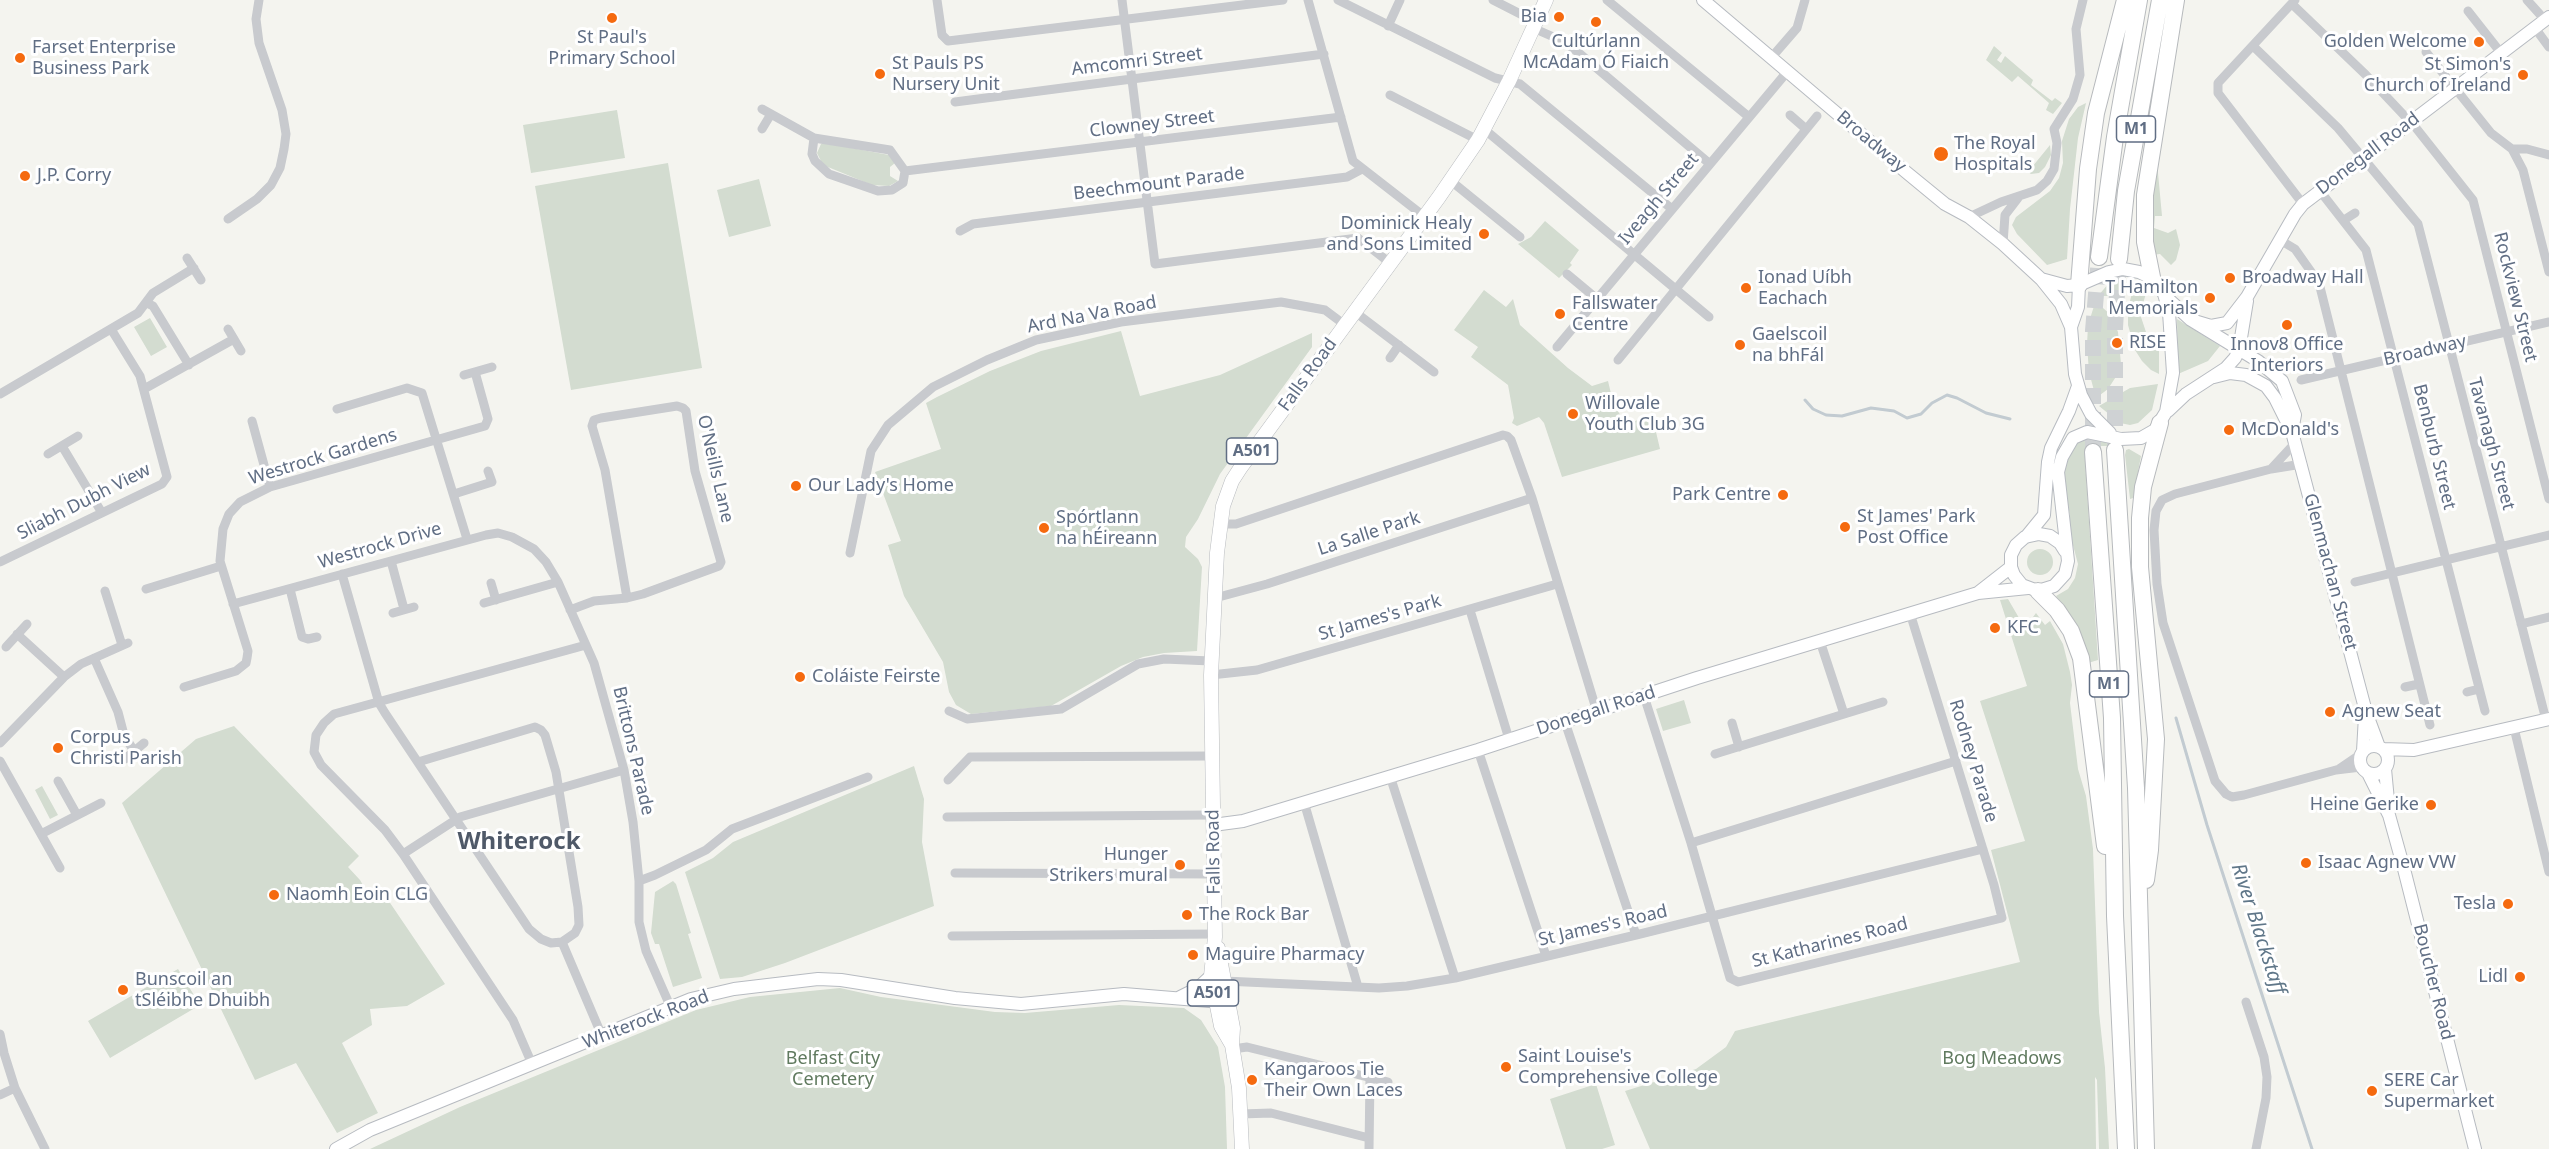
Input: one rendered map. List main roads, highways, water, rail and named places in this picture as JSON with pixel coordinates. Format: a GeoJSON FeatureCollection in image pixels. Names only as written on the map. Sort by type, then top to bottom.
{"type":"FeatureCollection","features":[{"type":"Feature","properties":{"kind":"highway"},"geometry":{"type":"LineString","coordinates":[[2079,285],[2088,169],[2096,113],[2125,0]]}},
{"type":"Feature","properties":{"kind":"highway","name":"M1"},"geometry":{"type":"LineString","coordinates":[[2099,256],[2110,166],[2139,0]]}},
{"type":"Feature","properties":{"kind":"highway","name":"M1"},"geometry":{"type":"LineString","coordinates":[[2119,259],[2126,190],[2160,0]]}},
{"type":"Feature","properties":{"kind":"highway"},"geometry":{"type":"LineString","coordinates":[[2153,278],[2145,242],[2145,195],[2176,0]]}},
{"type":"Feature","properties":{"kind":"highway"},"geometry":{"type":"LineString","coordinates":[[2139,909],[2150,850],[2157,739],[2140,567],[2140,518],[2144,487],[2163,418]]}},
{"type":"Feature","properties":{"kind":"highway","name":"M1"},"geometry":{"type":"LineString","coordinates":[[2115,443],[2136,788],[2146,1149]]}},
{"type":"Feature","properties":{"kind":"highway","name":"M1"},"geometry":{"type":"LineString","coordinates":[[2093,452],[2112,718],[2115,916],[2126,1149]]}},
{"type":"Feature","properties":{"kind":"highway"},"geometry":{"type":"LineString","coordinates":[[2032,590],[2057,610],[2071,631],[2080,658],[2115,916]]}},
{"type":"Feature","properties":{"kind":"main road","name":"Falls Road"},"geometry":{"type":"LineString","coordinates":[[1242,1149],[1241,1114],[1232,1047],[1233,1028],[1221,1000],[1215,935],[1211,661],[1220,524],[1228,490],[1241,467],[1425,217],[1481,135],[1509,81],[1546,0]]}},
{"type":"Feature","properties":{"kind":"waterway"},"geometry":{"type":"LineString","coordinates":[[1805,400],[1813,409],[1826,415],[1842,416],[1871,408],[1894,411],[1907,418],[1921,414],[1932,403],[1947,395],[1986,413],[2010,419]]}},
{"type":"Feature","properties":{"kind":"waterway","name":"River Blackstaff"},"geometry":{"type":"LineString","coordinates":[[2176,718],[2207,825],[2312,1149]]}},
{"type":"Feature","properties":{"kind":"tunnel"},"geometry":{"type":"LineString","coordinates":[[2093,452],[2093,331],[2099,257]]}},
{"type":"Feature","properties":{"kind":"tunnel"},"geometry":{"type":"LineString","coordinates":[[2115,450],[2115,328],[2119,259]]}},
{"type":"Feature","properties":{"kind":"place","name":"Bia"},"geometry":{"type":"Point","coordinates":[1559,17]}},
{"type":"Feature","properties":{"kind":"place","name":"St Paul's Primary School"},"geometry":{"type":"Point","coordinates":[612,18]}},
{"type":"Feature","properties":{"kind":"place","name":"Cultúrlann McAdam Ó Fiaich"},"geometry":{"type":"Point","coordinates":[1596,22]}},
{"type":"Feature","properties":{"kind":"place","name":"Golden Welcome"},"geometry":{"type":"Point","coordinates":[2479,42]}},
{"type":"Feature","properties":{"kind":"place","name":"Farset Enterprise Business Park"},"geometry":{"type":"Point","coordinates":[20,58]}},
{"type":"Feature","properties":{"kind":"place","name":"St Pauls PS Nursery Unit"},"geometry":{"type":"Point","coordinates":[880,74]}},
{"type":"Feature","properties":{"kind":"place","name":"St Simon's Church of Ireland"},"geometry":{"type":"Point","coordinates":[2523,75]}},
{"type":"Feature","properties":{"kind":"place","name":"The Royal Hospitals"},"geometry":{"type":"Point","coordinates":[1941,154]}},
{"type":"Feature","properties":{"kind":"place","name":"J.P. Corry"},"geometry":{"type":"Point","coordinates":[25,176]}},
{"type":"Feature","properties":{"kind":"place","name":"Dominick Healy and Sons Limited"},"geometry":{"type":"Point","coordinates":[1484,234]}},
{"type":"Feature","properties":{"kind":"place","name":"Broadway Hall"},"geometry":{"type":"Point","coordinates":[2230,278]}},
{"type":"Feature","properties":{"kind":"place","name":"Ionad Uíbh Eachach"},"geometry":{"type":"Point","coordinates":[1746,288]}},
{"type":"Feature","properties":{"kind":"place","name":"T Hamilton Memorials"},"geometry":{"type":"Point","coordinates":[2210,298]}},
{"type":"Feature","properties":{"kind":"place","name":"Fallswater Centre"},"geometry":{"type":"Point","coordinates":[1560,314]}},
{"type":"Feature","properties":{"kind":"place","name":"Innov8 Office Interiors"},"geometry":{"type":"Point","coordinates":[2287,325]}},
{"type":"Feature","properties":{"kind":"place","name":"RISE"},"geometry":{"type":"Point","coordinates":[2117,343]}},
{"type":"Feature","properties":{"kind":"place","name":"Gaelscoil na bhFál"},"geometry":{"type":"Point","coordinates":[1740,345]}},
{"type":"Feature","properties":{"kind":"place","name":"Willovale Youth Club 3G"},"geometry":{"type":"Point","coordinates":[1573,414]}},
{"type":"Feature","properties":{"kind":"place","name":"McDonald's"},"geometry":{"type":"Point","coordinates":[2229,430]}},
{"type":"Feature","properties":{"kind":"place","name":"Our Lady's Home"},"geometry":{"type":"Point","coordinates":[796,486]}},
{"type":"Feature","properties":{"kind":"place","name":"Park Centre"},"geometry":{"type":"Point","coordinates":[1783,495]}},
{"type":"Feature","properties":{"kind":"place","name":"St James' Park Post Office"},"geometry":{"type":"Point","coordinates":[1845,527]}},
{"type":"Feature","properties":{"kind":"place","name":"Spórtlann na hÉireann"},"geometry":{"type":"Point","coordinates":[1044,528]}},
{"type":"Feature","properties":{"kind":"place","name":"KFC"},"geometry":{"type":"Point","coordinates":[1995,628]}},
{"type":"Feature","properties":{"kind":"place","name":"Coláiste Feirste"},"geometry":{"type":"Point","coordinates":[800,677]}},
{"type":"Feature","properties":{"kind":"place","name":"Agnew Seat"},"geometry":{"type":"Point","coordinates":[2330,712]}},
{"type":"Feature","properties":{"kind":"place","name":"Corpus Christi Parish"},"geometry":{"type":"Point","coordinates":[58,748]}},
{"type":"Feature","properties":{"kind":"place","name":"Heine Gerike"},"geometry":{"type":"Point","coordinates":[2431,805]}},
{"type":"Feature","properties":{"kind":"place","name":"Isaac Agnew VW"},"geometry":{"type":"Point","coordinates":[2306,863]}},
{"type":"Feature","properties":{"kind":"place","name":"Hunger Strikers mural"},"geometry":{"type":"Point","coordinates":[1180,865]}},
{"type":"Feature","properties":{"kind":"place","name":"Naomh Eoin CLG"},"geometry":{"type":"Point","coordinates":[274,895]}},
{"type":"Feature","properties":{"kind":"place","name":"Tesla"},"geometry":{"type":"Point","coordinates":[2508,904]}},
{"type":"Feature","properties":{"kind":"place","name":"The Rock Bar"},"geometry":{"type":"Point","coordinates":[1187,915]}},
{"type":"Feature","properties":{"kind":"place","name":"Maguire Pharmacy"},"geometry":{"type":"Point","coordinates":[1193,955]}},
{"type":"Feature","properties":{"kind":"place","name":"Lidl"},"geometry":{"type":"Point","coordinates":[2520,977]}},
{"type":"Feature","properties":{"kind":"place","name":"Bunscoil an tSléibhe Dhuibh"},"geometry":{"type":"Point","coordinates":[123,990]}},
{"type":"Feature","properties":{"kind":"place","name":"Saint Louise's Comprehensive College"},"geometry":{"type":"Point","coordinates":[1506,1067]}},
{"type":"Feature","properties":{"kind":"place","name":"Kangaroos Tie Their Own Laces"},"geometry":{"type":"Point","coordinates":[1252,1080]}},
{"type":"Feature","properties":{"kind":"place","name":"SERE Car Supermarket"},"geometry":{"type":"Point","coordinates":[2372,1091]}},
{"type":"Feature","properties":{"kind":"district","name":"Whiterock"},"geometry":{"type":"Point","coordinates":[519,842]}},
{"type":"Feature","properties":{"kind":"park label","name":"Bog Meadows"},"geometry":{"type":"Point","coordinates":[2002,1059]}},
{"type":"Feature","properties":{"kind":"park label","name":"Belfast City Cemetery"},"geometry":{"type":"Point","coordinates":[833,1069]}}]}
